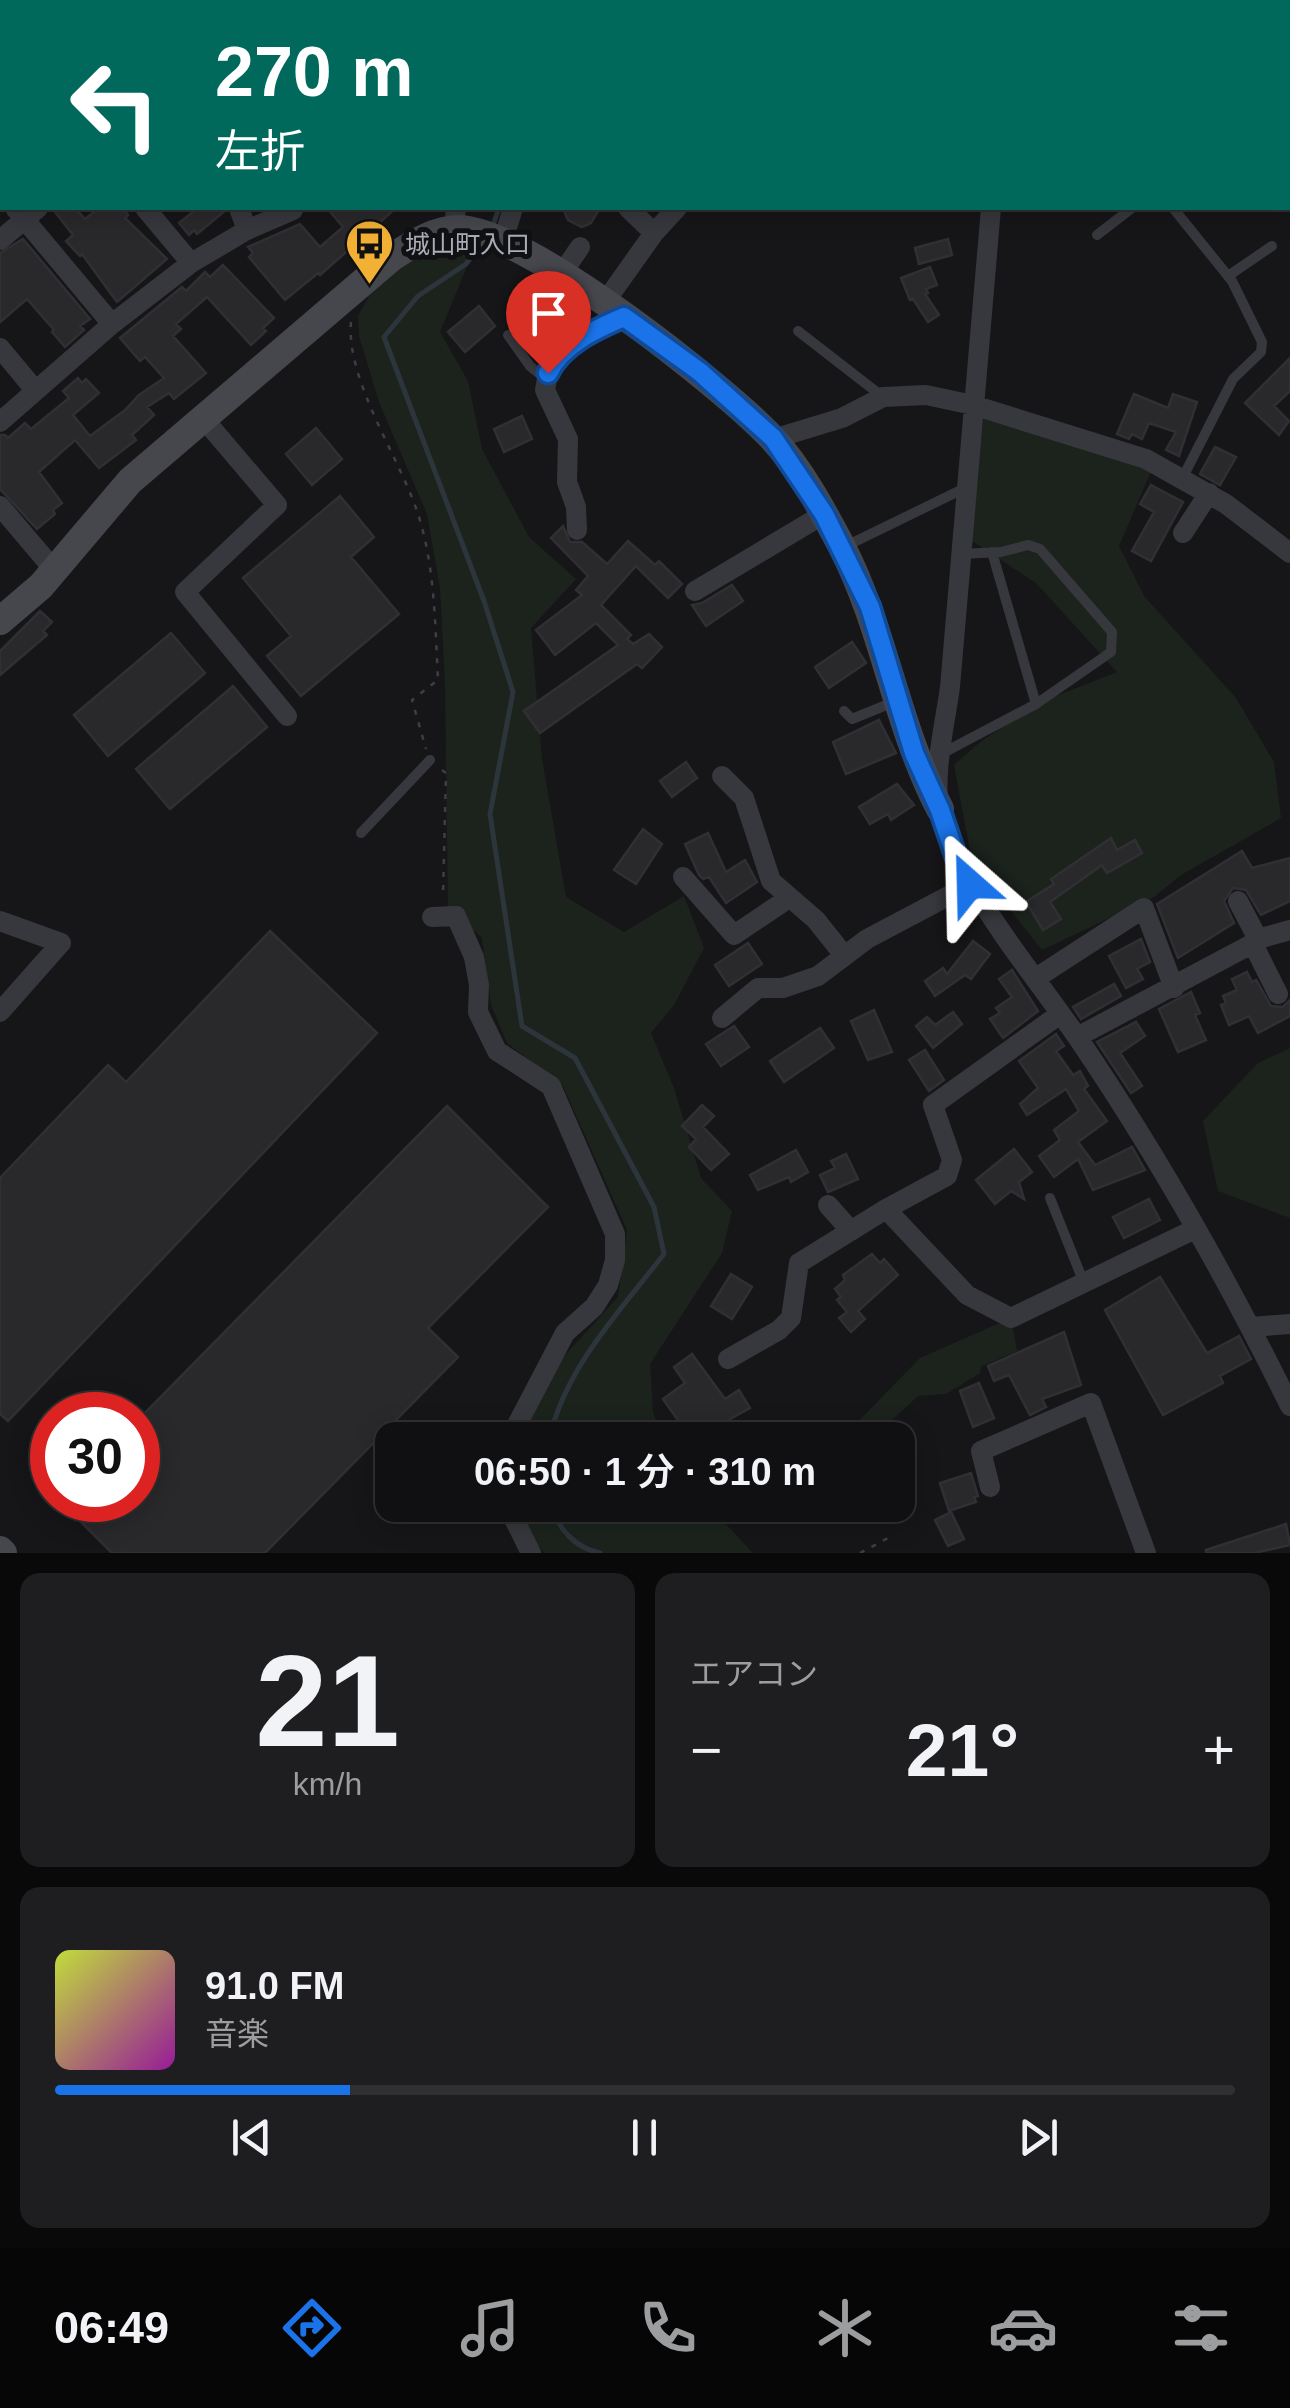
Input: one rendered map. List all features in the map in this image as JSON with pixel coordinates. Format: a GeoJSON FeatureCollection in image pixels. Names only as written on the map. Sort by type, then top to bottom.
{"type":"FeatureCollection","features":[{"type":"Feature","properties":{"kind":"street"},"geometry":{"type":"LineString","coordinates":[[148,210],[191,263]]}},
{"type":"Feature","properties":{"kind":"street"},"geometry":{"type":"LineString","coordinates":[[240,210],[247,230]]}},
{"type":"Feature","properties":{"kind":"street"},"geometry":{"type":"LineString","coordinates":[[0,422],[112,324],[191,263],[247,230],[293,210]]}},
{"type":"Feature","properties":{"kind":"street"},"geometry":{"type":"LineString","coordinates":[[502,244],[512,210]]}},
{"type":"Feature","properties":{"kind":"street"},"geometry":{"type":"LineString","coordinates":[[630,210],[654,233]]}},
{"type":"Feature","properties":{"kind":"street"},"geometry":{"type":"LineString","coordinates":[[577,530],[576,507],[566,482],[568,439],[546,390],[547,380],[555,359],[615,309],[654,233],[675,210]]}},
{"type":"Feature","properties":{"kind":"street"},"geometry":{"type":"LineString","coordinates":[[940,810],[940,754],[950,687],[991,210]]}},
{"type":"Feature","properties":{"kind":"street"},"geometry":{"type":"LineString","coordinates":[[0,240],[26,211],[112,324]]}},
{"type":"Feature","properties":{"kind":"street"},"geometry":{"type":"LineString","coordinates":[[0,621],[55,570],[130,480],[390,258],[417,241],[455,218],[468,230],[561,275],[615,309],[700,372],[773,438],[824,514],[870,607],[914,753],[970,884],[1078,1038],[1165,1174],[1251,1327],[1290,1406]]}},
{"type":"Feature","properties":{"kind":"street"},"geometry":{"type":"LineString","coordinates":[[561,275],[580,247]]}},
{"type":"Feature","properties":{"kind":"street"},"geometry":{"type":"LineString","coordinates":[[0,348],[35,390]]}},
{"type":"Feature","properties":{"kind":"street"},"geometry":{"type":"LineString","coordinates":[[773,438],[842,418],[883,397],[926,396],[973,405],[1146,459],[1209,493],[1290,553]]}},
{"type":"Feature","properties":{"kind":"street"},"geometry":{"type":"LineString","coordinates":[[203,418],[277,506],[184,592],[287,716]]}},
{"type":"Feature","properties":{"kind":"street"},"geometry":{"type":"LineString","coordinates":[[1183,533],[1209,493]]}},
{"type":"Feature","properties":{"kind":"street"},"geometry":{"type":"LineString","coordinates":[[0,506],[55,570]]}},
{"type":"Feature","properties":{"kind":"street"},"geometry":{"type":"LineString","coordinates":[[695,590],[824,514]]}},
{"type":"Feature","properties":{"kind":"street"},"geometry":{"type":"LineString","coordinates":[[722,776],[744,798],[771,880],[816,920],[844,954]]}},
{"type":"Feature","properties":{"kind":"street"},"geometry":{"type":"LineString","coordinates":[[682,876],[734,936],[789,898]]}},
{"type":"Feature","properties":{"kind":"street"},"geometry":{"type":"LineString","coordinates":[[722,1018],[758,988],[783,988],[818,976],[844,954],[970,884]]}},
{"type":"Feature","properties":{"kind":"street"},"geometry":{"type":"LineString","coordinates":[[1238,900],[1278,994]]}},
{"type":"Feature","properties":{"kind":"street"},"geometry":{"type":"LineString","coordinates":[[1036,978],[1144,908],[1174,988]]}},
{"type":"Feature","properties":{"kind":"street"},"geometry":{"type":"LineString","coordinates":[[437,917],[456,916],[474,957],[478,1012],[497,1051],[551,1086],[615,1234],[615,1260],[608,1285],[594,1306],[565,1333],[518,1422]]}},
{"type":"Feature","properties":{"kind":"street"},"geometry":{"type":"LineString","coordinates":[[0,921],[62,942],[0,1012]]}},
{"type":"Feature","properties":{"kind":"street"},"geometry":{"type":"LineString","coordinates":[[1078,1038],[1256,942],[1290,930]]}},
{"type":"Feature","properties":{"kind":"street"},"geometry":{"type":"LineString","coordinates":[[728,1359],[780,1330],[792,1318],[799,1263],[947,1176],[952,1160],[934,1105],[1060,1014]]}},
{"type":"Feature","properties":{"kind":"street"},"geometry":{"type":"LineString","coordinates":[[828,1205],[851,1231]]}},
{"type":"Feature","properties":{"kind":"street"},"geometry":{"type":"LineString","coordinates":[[886,1210],[967,1296],[1010,1318],[1194,1229]]}},
{"type":"Feature","properties":{"kind":"street"},"geometry":{"type":"LineString","coordinates":[[1251,1327],[1290,1324]]}},
{"type":"Feature","properties":{"kind":"street"},"geometry":{"type":"LineString","coordinates":[[990,1487],[981,1450],[1092,1403],[1146,1553]]}},
{"type":"Feature","properties":{"kind":"street"},"geometry":{"type":"LineString","coordinates":[[516,1522],[532,1553]]}},
{"type":"Feature","properties":{"kind":"lane"},"geometry":{"type":"LineString","coordinates":[[1097,235],[1129,210]]}},
{"type":"Feature","properties":{"kind":"lane"},"geometry":{"type":"LineString","coordinates":[[1175,210],[1228,276],[1262,342],[1261,352],[1233,379],[1183,477]]}},
{"type":"Feature","properties":{"kind":"lane"},"geometry":{"type":"LineString","coordinates":[[1228,276],[1272,246]]}},
{"type":"Feature","properties":{"kind":"lane"},"geometry":{"type":"LineString","coordinates":[[798,331],[883,397]]}},
{"type":"Feature","properties":{"kind":"lane"},"geometry":{"type":"LineString","coordinates":[[508,335],[530,366],[547,380]]}},
{"type":"Feature","properties":{"kind":"lane"},"geometry":{"type":"LineString","coordinates":[[842,548],[966,487]]}},
{"type":"Feature","properties":{"kind":"lane"},"geometry":{"type":"LineString","coordinates":[[940,754],[1036,704],[1111,652],[1112,632],[1040,549],[1028,545],[961,554]]}},
{"type":"Feature","properties":{"kind":"lane"},"geometry":{"type":"LineString","coordinates":[[992,552],[1036,704]]}},
{"type":"Feature","properties":{"kind":"lane"},"geometry":{"type":"LineString","coordinates":[[844,711],[852,719],[897,700]]}},
{"type":"Feature","properties":{"kind":"lane"},"geometry":{"type":"LineString","coordinates":[[361,833],[430,760]]}},
{"type":"Feature","properties":{"kind":"lane"},"geometry":{"type":"LineString","coordinates":[[1050,1198],[1084,1283]]}},
{"type":"Feature","properties":{"kind":"path"},"geometry":{"type":"LineString","coordinates":[[354,292],[349,344],[378,425],[417,512],[433,586],[438,680],[412,700],[430,760],[446,773],[437,917]]}},
{"type":"Feature","properties":{"kind":"path"},"geometry":{"type":"LineString","coordinates":[[860,1553],[890,1536]]}},
{"type":"Feature","properties":{"kind":"shaded area"},"geometry":{"type":"Polygon","coordinates":[[[459,243],[470,259],[440,332],[468,381],[482,449],[529,537],[576,579],[531,628],[542,759],[566,897],[624,932],[684,896],[704,948],[674,1005],[651,1033],[674,1088],[701,1178],[732,1211],[722,1253],[650,1364],[657,1422],[527,1422],[536,1387],[618,1297],[627,1230],[563,1086],[507,1043],[491,1005],[482,938],[448,907],[440,588],[427,514],[379,402],[359,336],[358,316],[374,287],[402,265],[459,243]]]}},
{"type":"Feature","properties":{"kind":"shaded area"},"geometry":{"type":"Polygon","coordinates":[[[984,416],[1152,469],[1119,546],[1144,596],[1236,698],[1274,762],[1281,818],[1181,875],[1154,897],[1042,950],[972,862],[954,765],[1036,704],[1117,672],[1036,583],[969,539],[984,416]]]}},
{"type":"Feature","properties":{"kind":"shaded area"},"geometry":{"type":"Polygon","coordinates":[[[1290,1048],[1290,1218],[1218,1191],[1203,1121],[1258,1063],[1290,1048]]]}},
{"type":"Feature","properties":{"kind":"shaded area"},"geometry":{"type":"Polygon","coordinates":[[[1011,1318],[1017,1351],[982,1366],[980,1373],[946,1394],[918,1396],[890,1422],[858,1422],[920,1358],[1011,1318]]]}},
{"type":"Feature","properties":{"kind":"shaded area"},"geometry":{"type":"Polygon","coordinates":[[[520,1522],[724,1522],[753,1553],[544,1553],[520,1522]]]}},
{"type":"Feature","properties":{"kind":"building"},"geometry":{"type":"Polygon","coordinates":[[[54,210],[77,210],[85,219],[96,210],[124,210],[128,215],[125,218],[167,259],[117,302],[82,254],[66,241],[73,235],[54,210]]]}},
{"type":"Feature","properties":{"kind":"building"},"geometry":{"type":"Polygon","coordinates":[[[195,210],[226,210],[197,234],[194,230],[189,235],[179,223],[195,210]]]}},
{"type":"Feature","properties":{"kind":"building"},"geometry":{"type":"Polygon","coordinates":[[[329,210],[394,210],[320,275],[285,300],[249,257],[253,253],[248,247],[300,224],[320,247],[343,227],[329,210]]]}},
{"type":"Feature","properties":{"kind":"building"},"geometry":{"type":"Polygon","coordinates":[[[564,210],[599,210],[591,223],[582,227],[568,220],[564,210]]]}},
{"type":"Feature","properties":{"kind":"building"},"geometry":{"type":"Polygon","coordinates":[[[23,239],[90,319],[65,347],[27,299],[0,322],[0,253],[23,239]]]}},
{"type":"Feature","properties":{"kind":"building"},"geometry":{"type":"Polygon","coordinates":[[[948,239],[952,255],[919,264],[915,248],[948,239]]]}},
{"type":"Feature","properties":{"kind":"building"},"geometry":{"type":"Polygon","coordinates":[[[223,265],[274,318],[263,328],[266,331],[251,345],[207,297],[176,324],[181,329],[173,336],[206,373],[174,399],[169,393],[147,407],[154,415],[132,435],[136,440],[99,468],[75,440],[39,472],[62,503],[37,529],[0,489],[0,435],[8,438],[25,423],[31,429],[69,398],[63,391],[78,378],[82,383],[86,379],[99,393],[73,415],[90,436],[125,410],[164,378],[145,357],[140,361],[120,338],[182,287],[186,291],[205,272],[210,277],[223,265]]]}},
{"type":"Feature","properties":{"kind":"building"},"geometry":{"type":"Polygon","coordinates":[[[930,267],[937,285],[926,289],[925,294],[939,315],[928,322],[910,300],[901,278],[930,267]]]}},
{"type":"Feature","properties":{"kind":"building"},"geometry":{"type":"Polygon","coordinates":[[[479,306],[495,326],[465,352],[448,332],[479,306]]]}},
{"type":"Feature","properties":{"kind":"building"},"geometry":{"type":"Polygon","coordinates":[[[1290,358],[1290,391],[1274,406],[1289,421],[1279,435],[1245,403],[1290,358]]]}},
{"type":"Feature","properties":{"kind":"building"},"geometry":{"type":"Polygon","coordinates":[[[1134,394],[1168,408],[1173,394],[1197,402],[1179,456],[1166,450],[1176,432],[1149,423],[1142,439],[1117,434],[1134,394]]]}},
{"type":"Feature","properties":{"kind":"building"},"geometry":{"type":"Polygon","coordinates":[[[522,416],[532,439],[504,452],[494,429],[522,416]]]}},
{"type":"Feature","properties":{"kind":"building"},"geometry":{"type":"Polygon","coordinates":[[[316,428],[342,459],[312,485],[286,454],[316,428]]]}},
{"type":"Feature","properties":{"kind":"building"},"geometry":{"type":"Polygon","coordinates":[[[1215,447],[1236,457],[1220,485],[1200,474],[1215,447]]]}},
{"type":"Feature","properties":{"kind":"building"},"geometry":{"type":"Polygon","coordinates":[[[1151,485],[1183,502],[1151,561],[1132,551],[1154,512],[1140,504],[1151,485]]]}},
{"type":"Feature","properties":{"kind":"building"},"geometry":{"type":"Polygon","coordinates":[[[340,496],[374,537],[351,557],[399,614],[301,696],[267,656],[291,636],[243,578],[340,496]]]}},
{"type":"Feature","properties":{"kind":"building"},"geometry":{"type":"Polygon","coordinates":[[[563,526],[570,542],[582,542],[607,564],[628,541],[655,565],[659,561],[682,584],[668,598],[636,566],[601,605],[631,635],[627,639],[633,644],[649,634],[662,647],[642,668],[637,664],[540,733],[524,711],[618,645],[596,623],[555,655],[536,630],[582,595],[576,590],[588,576],[551,538],[563,526]]]}},
{"type":"Feature","properties":{"kind":"building"},"geometry":{"type":"Polygon","coordinates":[[[732,585],[743,601],[706,626],[692,605],[732,585]]]}},
{"type":"Feature","properties":{"kind":"building"},"geometry":{"type":"Polygon","coordinates":[[[40,611],[52,622],[43,631],[47,635],[0,675],[0,651],[40,611]]]}},
{"type":"Feature","properties":{"kind":"building"},"geometry":{"type":"Polygon","coordinates":[[[171,633],[205,673],[108,756],[74,715],[171,633]]]}},
{"type":"Feature","properties":{"kind":"building"},"geometry":{"type":"Polygon","coordinates":[[[852,642],[866,663],[829,688],[815,667],[852,642]]]}},
{"type":"Feature","properties":{"kind":"building"},"geometry":{"type":"Polygon","coordinates":[[[233,686],[267,727],[170,809],[136,769],[233,686]]]}},
{"type":"Feature","properties":{"kind":"building"},"geometry":{"type":"Polygon","coordinates":[[[879,720],[896,753],[846,774],[833,742],[879,720]]]}},
{"type":"Feature","properties":{"kind":"building"},"geometry":{"type":"Polygon","coordinates":[[[686,762],[697,778],[672,797],[660,781],[686,762]]]}},
{"type":"Feature","properties":{"kind":"building"},"geometry":{"type":"Polygon","coordinates":[[[897,784],[914,805],[891,820],[888,814],[870,824],[859,807],[897,784]]]}},
{"type":"Feature","properties":{"kind":"building"},"geometry":{"type":"Polygon","coordinates":[[[643,829],[662,844],[636,884],[614,870],[643,829]]]}},
{"type":"Feature","properties":{"kind":"building"},"geometry":{"type":"Polygon","coordinates":[[[708,833],[726,872],[745,860],[757,882],[726,903],[709,877],[703,879],[699,875],[685,844],[708,833]]]}},
{"type":"Feature","properties":{"kind":"building"},"geometry":{"type":"Polygon","coordinates":[[[1111,838],[1117,850],[1135,840],[1142,853],[1107,873],[1102,865],[1050,902],[1061,919],[1043,930],[1026,902],[1054,884],[1051,879],[1111,838]]]}},
{"type":"Feature","properties":{"kind":"building"},"geometry":{"type":"Polygon","coordinates":[[[1242,851],[1252,868],[1290,858],[1290,901],[1261,915],[1246,890],[1233,888],[1224,901],[1234,923],[1178,958],[1157,904],[1242,851]]]}},
{"type":"Feature","properties":{"kind":"building"},"geometry":{"type":"Polygon","coordinates":[[[270,931],[377,1033],[36,1392],[30,1392],[30,1398],[8,1421],[0,1414],[0,1178],[108,1065],[126,1082],[270,931]]]}},
{"type":"Feature","properties":{"kind":"building"},"geometry":{"type":"Polygon","coordinates":[[[1141,939],[1150,962],[1137,969],[1143,979],[1126,988],[1109,956],[1141,939]]]}},
{"type":"Feature","properties":{"kind":"building"},"geometry":{"type":"Polygon","coordinates":[[[973,941],[990,954],[971,979],[965,975],[935,996],[925,981],[943,968],[947,974],[973,941]]]}},
{"type":"Feature","properties":{"kind":"building"},"geometry":{"type":"Polygon","coordinates":[[[748,943],[762,964],[729,986],[715,965],[748,943]]]}},
{"type":"Feature","properties":{"kind":"building"},"geometry":{"type":"Polygon","coordinates":[[[1012,970],[1038,1011],[1003,1038],[990,1019],[1000,1013],[996,1008],[1012,997],[999,979],[1012,970]]]}},
{"type":"Feature","properties":{"kind":"building"},"geometry":{"type":"Polygon","coordinates":[[[1247,972],[1271,1006],[1283,1007],[1290,1000],[1290,1016],[1258,1033],[1249,1016],[1229,1025],[1221,1005],[1226,1003],[1223,996],[1237,990],[1232,979],[1247,972]]]}},
{"type":"Feature","properties":{"kind":"building"},"geometry":{"type":"Polygon","coordinates":[[[1114,984],[1121,996],[1081,1019],[1073,1007],[1114,984]]]}},
{"type":"Feature","properties":{"kind":"building"},"geometry":{"type":"Polygon","coordinates":[[[1191,992],[1200,1013],[1195,1015],[1206,1040],[1178,1052],[1159,1009],[1191,992]]]}},
{"type":"Feature","properties":{"kind":"building"},"geometry":{"type":"Polygon","coordinates":[[[874,1010],[892,1052],[868,1060],[851,1021],[874,1010]]]}},
{"type":"Feature","properties":{"kind":"building"},"geometry":{"type":"Polygon","coordinates":[[[953,1012],[962,1024],[933,1048],[916,1026],[927,1017],[935,1025],[953,1012]]]}},
{"type":"Feature","properties":{"kind":"building"},"geometry":{"type":"Polygon","coordinates":[[[1136,1022],[1145,1036],[1120,1053],[1142,1086],[1131,1093],[1097,1042],[1136,1022]]]}},
{"type":"Feature","properties":{"kind":"building"},"geometry":{"type":"Polygon","coordinates":[[[734,1026],[749,1047],[721,1066],[706,1044],[734,1026]]]}},
{"type":"Feature","properties":{"kind":"building"},"geometry":{"type":"Polygon","coordinates":[[[820,1028],[834,1048],[784,1082],[770,1061],[820,1028]]]}},
{"type":"Feature","properties":{"kind":"building"},"geometry":{"type":"Polygon","coordinates":[[[1056,1034],[1064,1046],[1056,1051],[1073,1075],[1080,1071],[1088,1086],[1084,1089],[1107,1121],[1078,1142],[1095,1165],[1132,1147],[1145,1170],[1093,1190],[1078,1159],[1054,1177],[1039,1156],[1060,1140],[1054,1130],[1079,1111],[1066,1089],[1027,1115],[1020,1104],[1038,1088],[1019,1061],[1056,1034]]]}},
{"type":"Feature","properties":{"kind":"building"},"geometry":{"type":"Polygon","coordinates":[[[925,1050],[944,1080],[929,1091],[909,1060],[925,1050]]]}},
{"type":"Feature","properties":{"kind":"building"},"geometry":{"type":"Polygon","coordinates":[[[702,1105],[714,1116],[703,1127],[729,1154],[711,1170],[689,1147],[696,1139],[682,1126],[702,1105]]]}},
{"type":"Feature","properties":{"kind":"building"},"geometry":{"type":"Polygon","coordinates":[[[447,1106],[548,1207],[428,1328],[458,1357],[394,1422],[375,1422],[375,1441],[265,1553],[112,1553],[81,1522],[160,1522],[160,1398],[447,1106]]]}},
{"type":"Feature","properties":{"kind":"building"},"geometry":{"type":"Polygon","coordinates":[[[1014,1149],[1032,1172],[1019,1182],[1024,1199],[1011,1191],[995,1204],[976,1180],[1014,1149]]]}},
{"type":"Feature","properties":{"kind":"building"},"geometry":{"type":"Polygon","coordinates":[[[796,1150],[808,1172],[791,1182],[789,1177],[758,1190],[750,1175],[796,1150]]]}},
{"type":"Feature","properties":{"kind":"building"},"geometry":{"type":"Polygon","coordinates":[[[846,1154],[858,1179],[828,1192],[820,1175],[835,1168],[831,1161],[846,1154]]]}},
{"type":"Feature","properties":{"kind":"building"},"geometry":{"type":"Polygon","coordinates":[[[1149,1199],[1160,1220],[1124,1238],[1113,1217],[1149,1199]]]}},
{"type":"Feature","properties":{"kind":"building"},"geometry":{"type":"Polygon","coordinates":[[[872,1254],[880,1263],[884,1259],[898,1275],[858,1311],[865,1319],[851,1332],[839,1318],[847,1312],[837,1300],[841,1297],[835,1289],[845,1280],[843,1275],[872,1254]]]}},
{"type":"Feature","properties":{"kind":"building"},"geometry":{"type":"Polygon","coordinates":[[[731,1274],[752,1287],[732,1319],[711,1306],[731,1274]]]}},
{"type":"Feature","properties":{"kind":"building"},"geometry":{"type":"Polygon","coordinates":[[[1160,1277],[1207,1353],[1239,1336],[1251,1359],[1220,1376],[1223,1383],[1163,1415],[1105,1310],[1160,1277]]]}},
{"type":"Feature","properties":{"kind":"building"},"geometry":{"type":"Polygon","coordinates":[[[1064,1332],[1081,1385],[1042,1399],[1046,1407],[1030,1415],[1009,1375],[994,1381],[988,1366],[1064,1332]]]}},
{"type":"Feature","properties":{"kind":"building"},"geometry":{"type":"Polygon","coordinates":[[[692,1354],[725,1399],[739,1390],[750,1408],[725,1422],[679,1422],[663,1399],[685,1383],[674,1367],[692,1354]]]}},
{"type":"Feature","properties":{"kind":"building"},"geometry":{"type":"Polygon","coordinates":[[[979,1383],[994,1418],[973,1427],[960,1391],[979,1383]]]}},
{"type":"Feature","properties":{"kind":"building"},"geometry":{"type":"Polygon","coordinates":[[[971,1473],[976,1502],[949,1511],[940,1483],[971,1473]]]}},
{"type":"Feature","properties":{"kind":"building"},"geometry":{"type":"Polygon","coordinates":[[[951,1512],[964,1539],[948,1546],[935,1520],[951,1512]]]}},
{"type":"Feature","properties":{"kind":"building"},"geometry":{"type":"Polygon","coordinates":[[[1286,1524],[1290,1545],[1254,1553],[1206,1553],[1206,1550],[1286,1524]]]}},
{"type":"Feature","properties":{"kind":"waterway"},"geometry":{"type":"LineString","coordinates":[[492,228],[498,210]]}},
{"type":"Feature","properties":{"kind":"waterway"},"geometry":{"type":"LineString","coordinates":[[480,245],[466,264],[418,296],[384,337],[484,601],[513,692],[490,814],[522,1026],[575,1058],[654,1207],[664,1254],[581,1365],[555,1422]]}},
{"type":"Feature","properties":{"kind":"waterway"},"geometry":{"type":"LineString","coordinates":[[558,1522],[583,1547],[600,1553]]}},
{"type":"Feature","properties":{"kind":"place","name":"城山町入口"},"geometry":{"type":"Point","coordinates":[370,286]}},
{"type":"Feature","properties":{"kind":"route"},"geometry":{"type":"LineString","coordinates":[[548,373],[555,359],[572,345],[624,317],[700,372],[773,438],[824,514],[870,607],[914,753],[970,884]]}}]}
